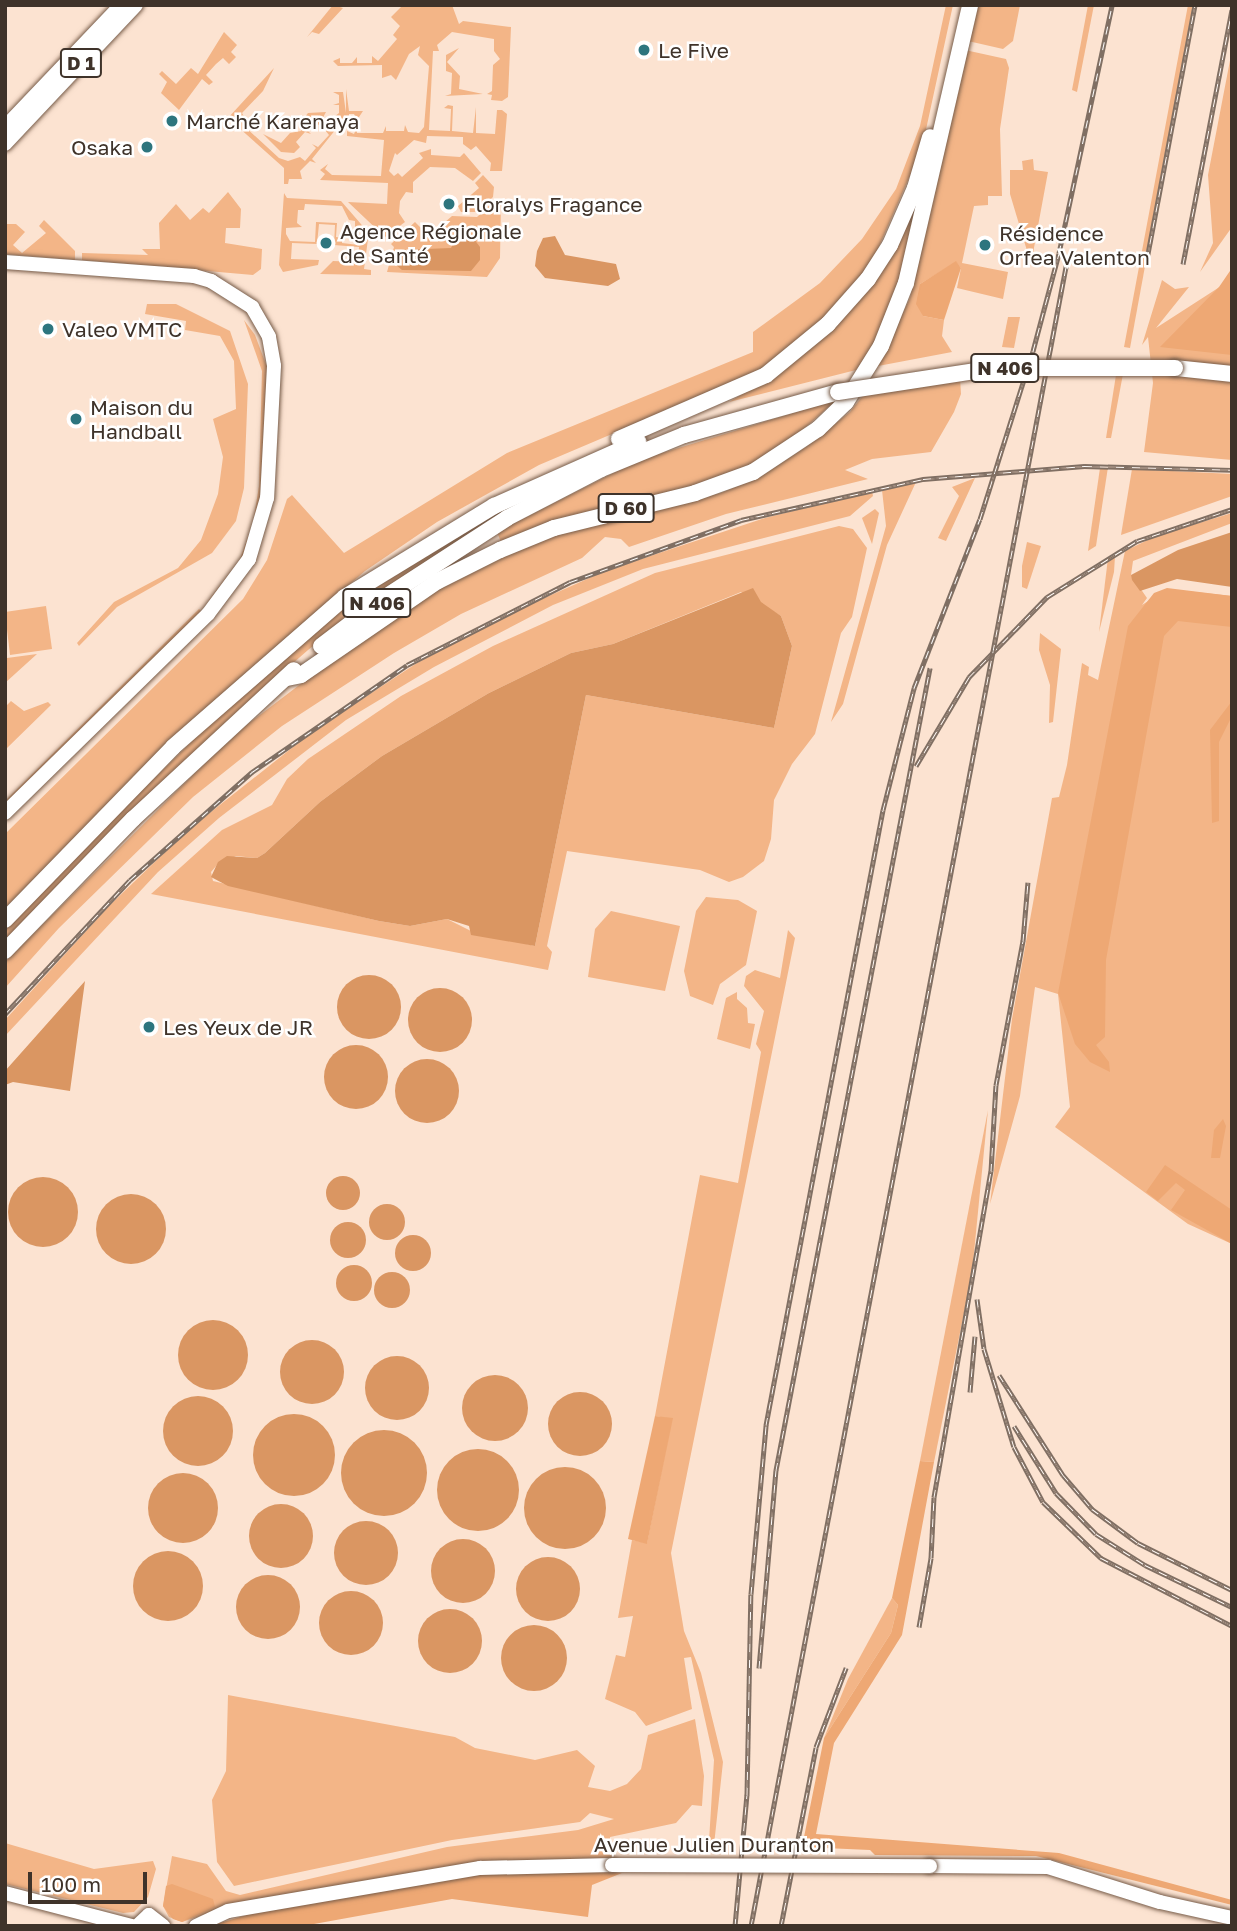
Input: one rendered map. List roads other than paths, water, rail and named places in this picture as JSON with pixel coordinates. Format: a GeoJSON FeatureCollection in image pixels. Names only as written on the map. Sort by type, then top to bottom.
{"type":"FeatureCollection","features":[{"type":"Feature","properties":{"kind":"highway"},"geometry":{"type":"LineString","coordinates":[[494,506],[508,492],[576,458],[766,375],[828,324],[868,279],[909,204],[925,159],[959,5]]}},
{"type":"Feature","properties":{"kind":"highway","name":"D 60"},"geometry":{"type":"LineString","coordinates":[[287,678],[301,675],[438,581],[500,550],[554,528],[695,493],[753,472],[818,429],[846,402],[885,338],[906,283],[970,5]]}},
{"type":"Feature","properties":{"kind":"highway","name":"N 406"},"geometry":{"type":"LineString","coordinates":[[5,920],[173,747],[270,660],[345,597],[494,506],[641,441],[743,406],[843,386],[994,358],[1232,364]]}},
{"type":"Feature","properties":{"kind":"highway","name":"N 406"},"geometry":{"type":"LineString","coordinates":[[1175,364],[1232,374]]}},
{"type":"Feature","properties":{"kind":"highway","name":"N 406"},"geometry":{"type":"LineString","coordinates":[[5,951],[133,819],[287,678],[297,665],[384,598],[552,494],[684,435],[843,386]]}},
{"type":"Feature","properties":{"kind":"main road","name":"D 1"},"geometry":{"type":"LineString","coordinates":[[5,127],[121,5]]}},
{"type":"Feature","properties":{"kind":"main road","name":"D 1"},"geometry":{"type":"LineString","coordinates":[[5,144],[136,5]]}},
{"type":"Feature","properties":{"kind":"main road"},"geometry":{"type":"LineString","coordinates":[[5,134],[37,102],[40,92]]}},
{"type":"Feature","properties":{"kind":"main road"},"geometry":{"type":"LineString","coordinates":[[5,262],[174,276],[211,291],[248,310],[266,351],[272,381],[267,498],[249,559],[208,614],[5,813]]}},
{"type":"Feature","properties":{"kind":"main road","name":"Avenue Julien Duranton"},"geometry":{"type":"LineString","coordinates":[[196,1926],[228,1911],[480,1868],[612,1864],[1048,1867],[1160,1902],[1232,1918]]}},
{"type":"Feature","properties":{"kind":"main road"},"geometry":{"type":"LineString","coordinates":[[5,1894],[134,1926],[149,1915],[163,1926]]}},
{"type":"Feature","properties":{"kind":"railway"},"geometry":{"type":"LineString","coordinates":[[735,1926],[747,1795],[751,1594],[766,1425],[883,810],[914,688],[980,519],[1033,351],[1059,253],[1112,5]]}},
{"type":"Feature","properties":{"kind":"railway"},"geometry":{"type":"LineString","coordinates":[[1147,259],[1195,5]]}},
{"type":"Feature","properties":{"kind":"railway"},"geometry":{"type":"LineString","coordinates":[[1183,264],[1232,10]]}},
{"type":"Feature","properties":{"kind":"railway"},"geometry":{"type":"LineString","coordinates":[[751,1926],[1068,256]]}},
{"type":"Feature","properties":{"kind":"railway"},"geometry":{"type":"LineString","coordinates":[[5,1014],[130,880],[252,772],[407,665],[570,582],[741,520],[923,479],[1084,466],[1232,470]]}},
{"type":"Feature","properties":{"kind":"railway"},"geometry":{"type":"LineString","coordinates":[[916,766],[969,677],[1047,597],[1137,541],[1232,509]]}},
{"type":"Feature","properties":{"kind":"railway"},"geometry":{"type":"LineString","coordinates":[[759,1668],[776,1470],[930,668]]}},
{"type":"Feature","properties":{"kind":"railway"},"geometry":{"type":"LineString","coordinates":[[919,1627],[931,1558],[934,1497],[991,1171],[996,1085],[1023,941],[1028,882]]}},
{"type":"Feature","properties":{"kind":"railway"},"geometry":{"type":"LineString","coordinates":[[977,1299],[984,1349],[1014,1447],[1043,1502],[1101,1558],[1232,1626]]}},
{"type":"Feature","properties":{"kind":"railway"},"geometry":{"type":"LineString","coordinates":[[970,1392],[975,1336]]}},
{"type":"Feature","properties":{"kind":"railway"},"geometry":{"type":"LineString","coordinates":[[999,1375],[1063,1475],[1092,1509],[1138,1543],[1232,1590]]}},
{"type":"Feature","properties":{"kind":"railway"},"geometry":{"type":"LineString","coordinates":[[1014,1426],[1056,1493],[1096,1534],[1145,1565],[1232,1607]]}},
{"type":"Feature","properties":{"kind":"railway"},"geometry":{"type":"LineString","coordinates":[[781,1926],[816,1747],[846,1668]]}},
{"type":"Feature","properties":{"kind":"place","name":"Le Five"},"geometry":{"type":"Point","coordinates":[644,50]}},
{"type":"Feature","properties":{"kind":"place","name":"Marché Karenaya"},"geometry":{"type":"Point","coordinates":[172,121]}},
{"type":"Feature","properties":{"kind":"place","name":"Osaka"},"geometry":{"type":"Point","coordinates":[147,147]}},
{"type":"Feature","properties":{"kind":"place","name":"Floralys Fragance"},"geometry":{"type":"Point","coordinates":[449,204]}},
{"type":"Feature","properties":{"kind":"place","name":"Agence Régionale de Santé"},"geometry":{"type":"Point","coordinates":[326,243]}},
{"type":"Feature","properties":{"kind":"place","name":"Résidence Orfea Valenton"},"geometry":{"type":"Point","coordinates":[985,245]}},
{"type":"Feature","properties":{"kind":"place","name":"Valeo VMTC"},"geometry":{"type":"Point","coordinates":[48,329]}},
{"type":"Feature","properties":{"kind":"place","name":"Maison du Handball"},"geometry":{"type":"Point","coordinates":[76,419]}},
{"type":"Feature","properties":{"kind":"place","name":"Les Yeux de JR"},"geometry":{"type":"Point","coordinates":[149,1027]}}]}
